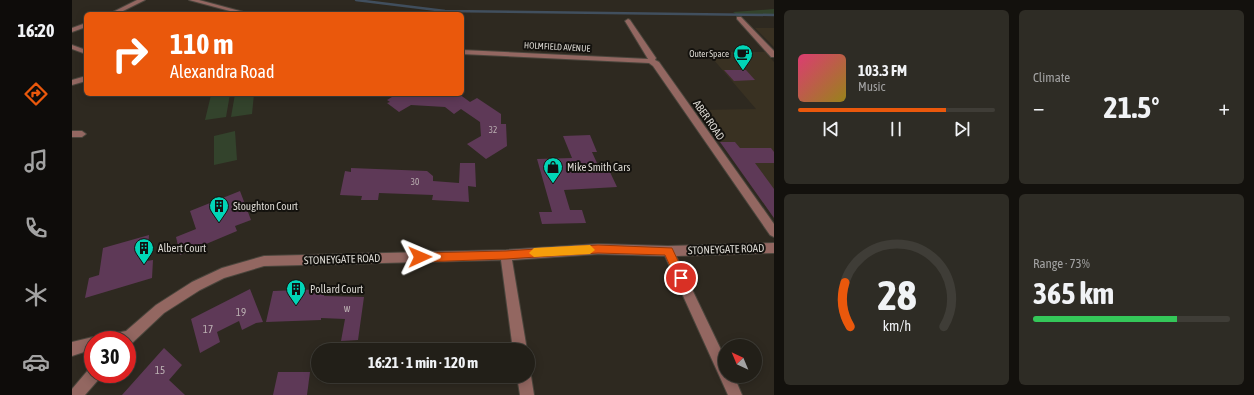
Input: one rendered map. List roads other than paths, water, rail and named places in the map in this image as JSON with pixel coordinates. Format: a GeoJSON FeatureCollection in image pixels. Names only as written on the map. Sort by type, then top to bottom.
{"type":"FeatureCollection","features":[{"type":"Feature","properties":{"kind":"street"},"geometry":{"type":"LineString","coordinates":[[116,12],[142,0]]}},
{"type":"Feature","properties":{"kind":"street"},"geometry":{"type":"LineString","coordinates":[[192,0],[240,12]]}},
{"type":"Feature","properties":{"kind":"street"},"geometry":{"type":"LineString","coordinates":[[738,18],[773,53]]}},
{"type":"Feature","properties":{"kind":"street","name":"ABER ROAD"},"geometry":{"type":"LineString","coordinates":[[628,21],[652,58],[651,61],[656,64],[774,232]]}},
{"type":"Feature","properties":{"kind":"street"},"geometry":{"type":"LineString","coordinates":[[72,30],[84,25]]}},
{"type":"Feature","properties":{"kind":"street"},"geometry":{"type":"LineString","coordinates":[[72,47],[84,51]]}},
{"type":"Feature","properties":{"kind":"street","name":"HOLMFIELD AVENUE"},"geometry":{"type":"LineString","coordinates":[[464,52],[651,61]]}},
{"type":"Feature","properties":{"kind":"street"},"geometry":{"type":"LineString","coordinates":[[72,83],[84,79]]}},
{"type":"Feature","properties":{"kind":"street"},"geometry":{"type":"LineString","coordinates":[[72,134],[82,134]]}},
{"type":"Feature","properties":{"kind":"street","name":"STONEYGATE ROAD"},"geometry":{"type":"LineString","coordinates":[[134,331],[160,309],[196,286],[222,273],[257,263],[506,255],[598,249],[668,251],[774,248]]}},
{"type":"Feature","properties":{"kind":"street"},"geometry":{"type":"LineString","coordinates":[[668,251],[718,358]]}},
{"type":"Feature","properties":{"kind":"street"},"geometry":{"type":"LineString","coordinates":[[506,255],[519,343]]}},
{"type":"Feature","properties":{"kind":"street"},"geometry":{"type":"LineString","coordinates":[[72,349],[84,346]]}},
{"type":"Feature","properties":{"kind":"street"},"geometry":{"type":"LineString","coordinates":[[76,395],[86,383]]}},
{"type":"Feature","properties":{"kind":"street"},"geometry":{"type":"LineString","coordinates":[[525,383],[527,395]]}},
{"type":"Feature","properties":{"kind":"street"},"geometry":{"type":"LineString","coordinates":[[730,383],[735,395]]}},
{"type":"Feature","properties":{"kind":"waterway"},"geometry":{"type":"LineString","coordinates":[[356,0],[445,11],[774,15]]}},
{"type":"Feature","properties":{"kind":"place","name":"Outer Space"},"geometry":{"type":"Point","coordinates":[743,71]}},
{"type":"Feature","properties":{"kind":"place","name":"Mike Smith Cars"},"geometry":{"type":"Point","coordinates":[553,184]}},
{"type":"Feature","properties":{"kind":"place","name":"Stoughton Court"},"geometry":{"type":"Point","coordinates":[219,223]}},
{"type":"Feature","properties":{"kind":"place","name":"Albert Court"},"geometry":{"type":"Point","coordinates":[144,265]}},
{"type":"Feature","properties":{"kind":"place","name":"Pollard Court"},"geometry":{"type":"Point","coordinates":[296,306]}}]}
